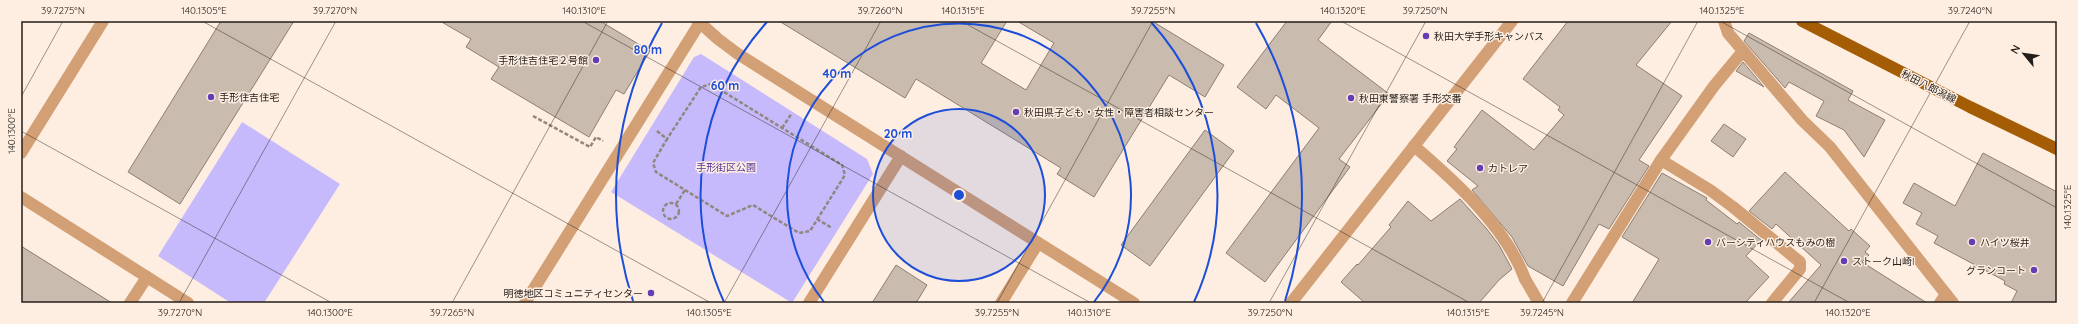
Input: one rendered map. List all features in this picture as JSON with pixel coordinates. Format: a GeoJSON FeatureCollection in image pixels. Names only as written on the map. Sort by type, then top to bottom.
{"type":"FeatureCollection","features":[{"type":"Feature","properties":{"kind":"main road","name":"秋田八郎潟線"},"geometry":{"type":"LineString","coordinates":[[1802,21],[1970,107],[2057,149]]}},
{"type":"Feature","properties":{"kind":"street"},"geometry":{"type":"LineString","coordinates":[[21,153],[103,21]]}},
{"type":"Feature","properties":{"kind":"street"},"geometry":{"type":"LineString","coordinates":[[1291,303],[1512,21]]}},
{"type":"Feature","properties":{"kind":"street"},"geometry":{"type":"LineString","coordinates":[[1724,21],[1728,33],[1743,51],[1802,120],[1830,147],[1946,300]]}},
{"type":"Feature","properties":{"kind":"street"},"geometry":{"type":"LineString","coordinates":[[525,303],[640,121],[700,22],[718,39],[738,54],[1134,303]]}},
{"type":"Feature","properties":{"kind":"street"},"geometry":{"type":"LineString","coordinates":[[1572,303],[1661,160],[1714,86],[1743,51]]}},
{"type":"Feature","properties":{"kind":"street"},"geometry":{"type":"LineString","coordinates":[[1414,146],[1451,178],[1506,240],[1518,260],[1525,279],[1539,303]]}},
{"type":"Feature","properties":{"kind":"street"},"geometry":{"type":"LineString","coordinates":[[809,303],[901,156]]}},
{"type":"Feature","properties":{"kind":"street"},"geometry":{"type":"LineString","coordinates":[[1661,160],[1710,190],[1800,262],[1800,269],[1772,303]]}},
{"type":"Feature","properties":{"kind":"street"},"geometry":{"type":"LineString","coordinates":[[21,197],[188,303]]}},
{"type":"Feature","properties":{"kind":"street"},"geometry":{"type":"LineString","coordinates":[[1001,303],[1038,243]]}},
{"type":"Feature","properties":{"kind":"street"},"geometry":{"type":"LineString","coordinates":[[130,303],[147,277]]}},
{"type":"Feature","properties":{"kind":"path"},"geometry":{"type":"LineString","coordinates":[[712,84],[842,165],[845,175],[810,231],[799,233],[753,205],[727,216],[656,172],[653,163],[667,139],[701,87],[712,84]]}},
{"type":"Feature","properties":{"kind":"path"},"geometry":{"type":"LineString","coordinates":[[533,116],[590,148],[596,137]]}},
{"type":"Feature","properties":{"kind":"path"},"geometry":{"type":"LineString","coordinates":[[640,121],[667,139]]}},
{"type":"Feature","properties":{"kind":"path"},"geometry":{"type":"LineString","coordinates":[[676,204],[685,190]]}},
{"type":"Feature","properties":{"kind":"path"},"geometry":{"type":"LineString","coordinates":[[670,203],[676,204],[680,210],[677,217],[672,219],[666,218],[663,213],[664,207],[670,203]]}},
{"type":"Feature","properties":{"kind":"green space","name":"手形街区公園"},"geometry":{"type":"Polygon","coordinates":[[[701,54],[867,159],[873,174],[792,303],[611,192],[694,57],[701,54]]]}},
{"type":"Feature","properties":{"kind":"green space"},"geometry":{"type":"Polygon","coordinates":[[[242,122],[340,184],[264,303],[231,303],[158,256],[242,122]]]}},
{"type":"Feature","properties":{"kind":"building","name":"手形住吉住宅"},"geometry":{"type":"Polygon","coordinates":[[[221,21],[294,21],[180,204],[128,172],[221,21]]]}},
{"type":"Feature","properties":{"kind":"building"},"geometry":{"type":"Polygon","coordinates":[[[440,21],[600,21],[650,51],[624,94],[616,90],[589,137],[491,79],[499,67],[466,47],[471,39],[440,21]]]}},
{"type":"Feature","properties":{"kind":"building","name":"秋田県子ども・女性・障害者相談センター"},"geometry":{"type":"Polygon","coordinates":[[[779,21],[1007,21],[981,63],[1026,90],[1054,43],[1017,21],[1152,21],[1224,65],[1205,97],[1169,75],[1094,197],[1057,174],[1061,168],[916,79],[905,98],[779,21]]]}},
{"type":"Feature","properties":{"kind":"building"},"geometry":{"type":"Polygon","coordinates":[[[1287,21],[1332,21],[1318,40],[1389,94],[1339,159],[1350,167],[1265,282],[1226,253],[1319,128],[1276,95],[1266,109],[1237,87],[1287,21]]]}},
{"type":"Feature","properties":{"kind":"building"},"geometry":{"type":"Polygon","coordinates":[[[1568,21],[1672,21],[1636,65],[1682,96],[1639,160],[1649,166],[1609,229],[1599,224],[1563,286],[1528,266],[1512,237],[1472,190],[1478,186],[1447,161],[1457,149],[1454,147],[1482,110],[1534,150],[1564,115],[1558,110],[1560,107],[1523,79],[1568,21]]]}},
{"type":"Feature","properties":{"kind":"building"},"geometry":{"type":"Polygon","coordinates":[[[1749,33],[1853,91],[1848,100],[1885,120],[1864,157],[1844,130],[1816,116],[1824,101],[1789,82],[1785,88],[1744,41],[1749,33]]]}},
{"type":"Feature","properties":{"kind":"building"},"geometry":{"type":"Polygon","coordinates":[[[1743,62],[1764,87],[1736,71],[1743,62]]]}},
{"type":"Feature","properties":{"kind":"building"},"geometry":{"type":"Polygon","coordinates":[[[1724,124],[1746,139],[1733,157],[1711,141],[1724,124]]]}},
{"type":"Feature","properties":{"kind":"building"},"geometry":{"type":"Polygon","coordinates":[[[1205,130],[1234,151],[1150,266],[1121,245],[1205,130]]]}},
{"type":"Feature","properties":{"kind":"building"},"geometry":{"type":"Polygon","coordinates":[[[1983,153],[2057,192],[2057,303],[2011,303],[2017,291],[2004,284],[2005,281],[1934,243],[1938,236],[1916,224],[1922,213],[1903,203],[1914,183],[1955,206],[1983,153]]]}},
{"type":"Feature","properties":{"kind":"building"},"geometry":{"type":"Polygon","coordinates":[[[1785,172],[1849,231],[1851,229],[1870,246],[1865,252],[1869,255],[1862,262],[1927,303],[1788,303],[1821,265],[1776,224],[1772,229],[1749,211],[1785,172]]]}},
{"type":"Feature","properties":{"kind":"building"},"geometry":{"type":"Polygon","coordinates":[[[1662,173],[1707,198],[1706,200],[1737,224],[1739,222],[1761,240],[1746,256],[1769,277],[1745,303],[1632,303],[1659,259],[1622,237],[1662,173]]]}},
{"type":"Feature","properties":{"kind":"building"},"geometry":{"type":"Polygon","coordinates":[[[1460,199],[1499,245],[1512,269],[1499,280],[1479,303],[1365,303],[1341,282],[1391,227],[1389,225],[1408,201],[1431,221],[1460,199]]]}},
{"type":"Feature","properties":{"kind":"building"},"geometry":{"type":"Polygon","coordinates":[[[21,246],[112,303],[21,303],[21,246]]]}},
{"type":"Feature","properties":{"kind":"building"},"geometry":{"type":"Polygon","coordinates":[[[896,265],[927,285],[916,303],[872,303],[896,265]]]}},
{"type":"Feature","properties":{"kind":"place","name":"秋田大学手形キャンパス"},"geometry":{"type":"Point","coordinates":[1426,36]}},
{"type":"Feature","properties":{"kind":"place","name":"手形住吉住宅２号館"},"geometry":{"type":"Point","coordinates":[596,60]}},
{"type":"Feature","properties":{"kind":"place","name":"手形住吉住宅"},"geometry":{"type":"Point","coordinates":[211,97]}},
{"type":"Feature","properties":{"kind":"place","name":"秋田東警察署 手形交番"},"geometry":{"type":"Point","coordinates":[1351,98]}},
{"type":"Feature","properties":{"kind":"place","name":"秋田県子ども・女性・障害者相談センター"},"geometry":{"type":"Point","coordinates":[1016,112]}},
{"type":"Feature","properties":{"kind":"place","name":"カトレア"},"geometry":{"type":"Point","coordinates":[1480,168]}},
{"type":"Feature","properties":{"kind":"place","name":"バーシティハウスもみの樹"},"geometry":{"type":"Point","coordinates":[1708,242]}},
{"type":"Feature","properties":{"kind":"place","name":"ハイツ桜井"},"geometry":{"type":"Point","coordinates":[1972,242]}},
{"type":"Feature","properties":{"kind":"place","name":"ストーク山崎I"},"geometry":{"type":"Point","coordinates":[1844,261]}},
{"type":"Feature","properties":{"kind":"place","name":"グランコート"},"geometry":{"type":"Point","coordinates":[2034,270]}},
{"type":"Feature","properties":{"kind":"place","name":"明徳地区コミュニティセンター"},"geometry":{"type":"Point","coordinates":[651,293]}}]}
